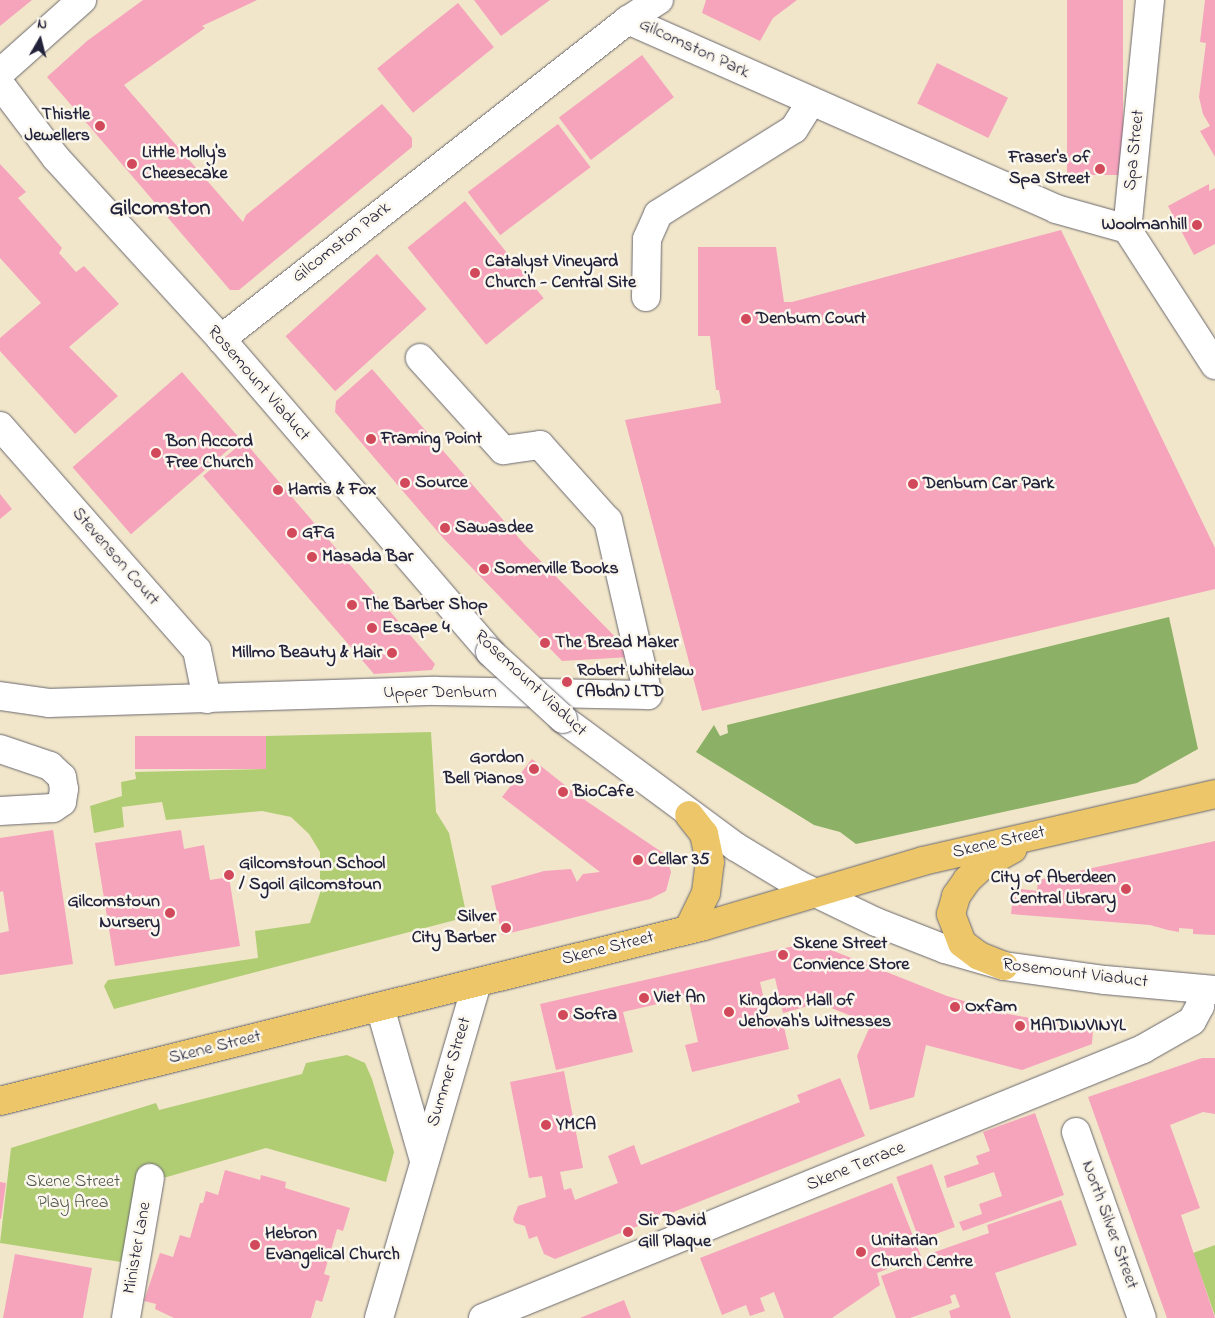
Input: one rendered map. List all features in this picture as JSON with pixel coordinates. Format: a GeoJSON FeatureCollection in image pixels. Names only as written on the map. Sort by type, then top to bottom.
{"type":"FeatureCollection","features":[{"type":"Feature","properties":{"kind":"main road","name":"Skene Street"},"geometry":{"type":"LineString","coordinates":[[0,1101],[688,930],[923,861],[1215,794]]}},
{"type":"Feature","properties":{"kind":"main road"},"geometry":{"type":"LineString","coordinates":[[688,930],[706,893],[710,862],[704,834],[689,815]]}},
{"type":"Feature","properties":{"kind":"main road"},"geometry":{"type":"LineString","coordinates":[[1004,966],[979,956],[962,943],[952,922],[952,906],[961,888],[982,866],[1050,832]]}},
{"type":"Feature","properties":{"kind":"street"},"geometry":{"type":"LineString","coordinates":[[0,73],[82,0]]}},
{"type":"Feature","properties":{"kind":"street"},"geometry":{"type":"LineString","coordinates":[[628,20],[659,0]]}},
{"type":"Feature","properties":{"kind":"street","name":"Spa Street"},"geometry":{"type":"LineString","coordinates":[[1127,229],[1150,0]]}},
{"type":"Feature","properties":{"kind":"street","name":"Gilcomston Park"},"geometry":{"type":"LineString","coordinates":[[221,339],[628,20],[1056,209],[1127,229]]}},
{"type":"Feature","properties":{"kind":"street","name":"Rosemount Viaduct"},"geometry":{"type":"LineString","coordinates":[[0,84],[56,158],[221,339],[490,652],[563,719],[689,815],[736,847],[815,893],[924,941],[1004,966],[1105,980],[1209,990]]}},
{"type":"Feature","properties":{"kind":"street"},"geometry":{"type":"LineString","coordinates":[[646,296],[648,239],[658,214],[794,129],[811,102]]}},
{"type":"Feature","properties":{"kind":"street"},"geometry":{"type":"LineString","coordinates":[[1127,229],[1215,365]]}},
{"type":"Feature","properties":{"kind":"street","name":"Upper Denburn"},"geometry":{"type":"LineString","coordinates":[[0,696],[49,703],[436,691],[648,695],[608,521],[540,445],[503,450],[420,358]]}},
{"type":"Feature","properties":{"kind":"street","name":"Stevenson Court"},"geometry":{"type":"LineString","coordinates":[[0,426],[197,650],[207,699]]}},
{"type":"Feature","properties":{"kind":"street"},"geometry":{"type":"LineString","coordinates":[[0,750],[50,766],[62,777],[64,789],[62,802],[53,808],[0,811]]}},
{"type":"Feature","properties":{"kind":"street","name":"Summer Street"},"geometry":{"type":"LineString","coordinates":[[384,1315],[424,1160],[477,983]]}},
{"type":"Feature","properties":{"kind":"street","name":"Skene Terrace"},"geometry":{"type":"LineString","coordinates":[[484,1318],[1143,1049],[1180,1031],[1192,1021],[1209,990]]}},
{"type":"Feature","properties":{"kind":"street","name":"Summer Street"},"geometry":{"type":"LineString","coordinates":[[380,1007],[424,1160]]}},
{"type":"Feature","properties":{"kind":"street","name":"North Silver Street"},"geometry":{"type":"LineString","coordinates":[[1076,1132],[1142,1318]]}},
{"type":"Feature","properties":{"kind":"street","name":"Minister Lane"},"geometry":{"type":"LineString","coordinates":[[127,1318],[150,1178]]}},
{"type":"Feature","properties":{"kind":"green space"},"geometry":{"type":"Polygon","coordinates":[[[1169,617],[1198,749],[1137,783],[856,844],[840,832],[814,825],[696,752],[714,725],[720,736],[728,733],[727,725],[1169,617]]]}},
{"type":"Feature","properties":{"kind":"green space"},"geometry":{"type":"Polygon","coordinates":[[[431,732],[436,812],[449,833],[467,917],[114,1009],[104,986],[108,980],[258,958],[255,931],[310,923],[320,893],[320,852],[309,834],[291,817],[262,811],[166,820],[162,802],[122,807],[124,827],[94,833],[90,806],[122,796],[121,782],[136,779],[135,772],[266,769],[266,736],[431,732]]]}},
{"type":"Feature","properties":{"kind":"green space","name":"Skene Street Play Area"},"geometry":{"type":"Polygon","coordinates":[[[347,1055],[365,1063],[372,1079],[394,1152],[386,1182],[266,1148],[167,1177],[137,1179],[121,1262],[0,1243],[11,1148],[156,1103],[159,1110],[302,1074],[306,1063],[347,1055]]]}},
{"type":"Feature","properties":{"kind":"green space"},"geometry":{"type":"Polygon","coordinates":[[[1215,1245],[1215,1316],[1193,1253],[1215,1245]]]}},
{"type":"Feature","properties":{"kind":"building"},"geometry":{"type":"Polygon","coordinates":[[[0,0],[32,0],[0,26],[0,0]]]}},
{"type":"Feature","properties":{"kind":"building"},"geometry":{"type":"Polygon","coordinates":[[[143,0],[257,0],[202,26],[205,28],[124,85],[243,222],[246,215],[382,104],[412,138],[412,147],[239,290],[230,290],[47,77],[87,41],[143,0]]]}},
{"type":"Feature","properties":{"kind":"building"},"geometry":{"type":"Polygon","coordinates":[[[474,0],[550,0],[501,36],[474,0]]]}},
{"type":"Feature","properties":{"kind":"building"},"geometry":{"type":"Polygon","coordinates":[[[706,0],[797,0],[773,18],[760,41],[702,13],[706,0]]]}},
{"type":"Feature","properties":{"kind":"building"},"geometry":{"type":"Polygon","coordinates":[[[1067,0],[1123,0],[1123,175],[1067,175],[1067,0]]]}},
{"type":"Feature","properties":{"kind":"building"},"geometry":{"type":"Polygon","coordinates":[[[1205,0],[1215,0],[1215,157],[1200,131],[1210,126],[1203,114],[1199,97],[1206,43],[1200,42],[1205,0]]]}},
{"type":"Feature","properties":{"kind":"building"},"geometry":{"type":"Polygon","coordinates":[[[458,3],[494,47],[413,113],[377,68],[458,3]]]}},
{"type":"Feature","properties":{"kind":"building"},"geometry":{"type":"Polygon","coordinates":[[[642,55],[674,97],[591,160],[559,118],[642,55]]]}},
{"type":"Feature","properties":{"kind":"building"},"geometry":{"type":"Polygon","coordinates":[[[937,63],[1008,98],[988,138],[917,103],[937,63]]]}},
{"type":"Feature","properties":{"kind":"building"},"geometry":{"type":"Polygon","coordinates":[[[558,124],[590,167],[500,235],[468,192],[558,124]]]}},
{"type":"Feature","properties":{"kind":"building"},"geometry":{"type":"Polygon","coordinates":[[[0,164],[26,192],[18,198],[62,248],[59,253],[76,272],[84,266],[119,304],[69,347],[118,396],[75,434],[0,351],[0,338],[41,303],[0,258],[0,164]]]}},
{"type":"Feature","properties":{"kind":"building","name":"Woolmanhill"},"geometry":{"type":"Polygon","coordinates":[[[1209,184],[1209,191],[1215,188],[1215,244],[1194,255],[1168,206],[1209,184]]]}},
{"type":"Feature","properties":{"kind":"building","name":"Catalyst Vineyard Church - Central Site"},"geometry":{"type":"Polygon","coordinates":[[[465,201],[544,298],[486,345],[407,248],[465,201]]]}},
{"type":"Feature","properties":{"kind":"building","name":"Denburn Car Park"},"geometry":{"type":"Polygon","coordinates":[[[1061,230],[1215,548],[1215,589],[702,711],[625,420],[721,403],[719,390],[716,390],[710,336],[698,336],[698,247],[776,247],[784,302],[792,302],[1061,230]]]}},
{"type":"Feature","properties":{"kind":"building"},"geometry":{"type":"Polygon","coordinates":[[[377,254],[427,309],[335,391],[286,336],[377,254]]]}},
{"type":"Feature","properties":{"kind":"building"},"geometry":{"type":"Polygon","coordinates":[[[372,369],[525,545],[630,652],[630,657],[562,661],[444,539],[335,412],[336,401],[372,369]]]}},
{"type":"Feature","properties":{"kind":"building","name":"Bon Accord Free Church"},"geometry":{"type":"Polygon","coordinates":[[[182,372],[240,439],[131,534],[73,467],[182,372]]]}},
{"type":"Feature","properties":{"kind":"building"},"geometry":{"type":"Polygon","coordinates":[[[244,441],[435,664],[432,670],[374,674],[203,476],[244,441]]]}},
{"type":"Feature","properties":{"kind":"building"},"geometry":{"type":"Polygon","coordinates":[[[0,494],[12,509],[0,519],[0,494]]]}},
{"type":"Feature","properties":{"kind":"building"},"geometry":{"type":"Polygon","coordinates":[[[135,736],[266,736],[266,769],[135,769],[135,736]]]}},
{"type":"Feature","properties":{"kind":"building"},"geometry":{"type":"Polygon","coordinates":[[[532,759],[576,794],[666,855],[671,872],[666,891],[650,899],[502,935],[491,886],[544,871],[571,869],[577,882],[583,874],[600,872],[502,797],[532,759]]]}},
{"type":"Feature","properties":{"kind":"building"},"geometry":{"type":"Polygon","coordinates":[[[53,830],[73,964],[0,975],[0,933],[9,931],[3,891],[0,892],[0,838],[53,830]]]}},
{"type":"Feature","properties":{"kind":"building","name":"Gilcomstoun Nursery"},"geometry":{"type":"Polygon","coordinates":[[[181,830],[184,849],[204,845],[210,880],[229,877],[240,946],[115,966],[95,843],[181,830]]]}},
{"type":"Feature","properties":{"kind":"building","name":"City of Aberdeen Central Library"},"geometry":{"type":"Polygon","coordinates":[[[1215,841],[1215,935],[1193,934],[1193,929],[1179,928],[1179,932],[1150,925],[1011,914],[1014,888],[1037,891],[1038,880],[1215,841]]]}},
{"type":"Feature","properties":{"kind":"building"},"geometry":{"type":"Polygon","coordinates":[[[820,940],[826,948],[947,996],[1008,1014],[1093,1029],[1092,1044],[1022,1070],[926,1045],[914,1097],[870,1110],[857,1056],[871,1024],[819,1003],[783,1013],[775,978],[760,982],[770,1026],[783,1023],[789,1049],[692,1072],[685,1045],[698,1042],[688,997],[623,1012],[633,1052],[556,1070],[540,1004],[820,940]]]}},
{"type":"Feature","properties":{"kind":"building"},"geometry":{"type":"Polygon","coordinates":[[[1202,1058],[1215,1058],[1215,1114],[1203,1112],[1170,1125],[1200,1208],[1181,1215],[1215,1318],[1167,1318],[1088,1097],[1202,1058]]]}},
{"type":"Feature","properties":{"kind":"building"},"geometry":{"type":"Polygon","coordinates":[[[564,1071],[583,1168],[560,1172],[564,1190],[571,1188],[575,1200],[618,1183],[608,1156],[634,1145],[641,1165],[800,1102],[797,1095],[840,1078],[865,1136],[555,1259],[544,1254],[537,1236],[529,1239],[525,1226],[515,1223],[513,1219],[518,1206],[546,1197],[542,1176],[529,1178],[510,1082],[564,1071]]]}},
{"type":"Feature","properties":{"kind":"building"},"geometry":{"type":"Polygon","coordinates":[[[1035,1113],[1064,1195],[963,1231],[959,1222],[982,1214],[979,1204],[1002,1196],[994,1172],[947,1188],[944,1176],[979,1164],[976,1156],[990,1151],[983,1132],[1035,1113]]]}},
{"type":"Feature","properties":{"kind":"building"},"geometry":{"type":"Polygon","coordinates":[[[932,1164],[955,1227],[919,1240],[896,1177],[932,1164]]]}},
{"type":"Feature","properties":{"kind":"building","name":"Hebron Evangelical Church"},"geometry":{"type":"Polygon","coordinates":[[[225,1170],[260,1180],[261,1175],[286,1182],[285,1188],[350,1208],[343,1231],[337,1229],[324,1274],[330,1276],[322,1302],[316,1300],[311,1318],[174,1318],[155,1309],[156,1304],[144,1301],[160,1253],[173,1257],[180,1235],[190,1238],[200,1203],[203,1203],[206,1191],[218,1195],[225,1170]]]}},
{"type":"Feature","properties":{"kind":"building"},"geometry":{"type":"Polygon","coordinates":[[[0,1182],[6,1183],[1,1219],[0,1219],[0,1182]]]}},
{"type":"Feature","properties":{"kind":"building"},"geometry":{"type":"Polygon","coordinates":[[[892,1183],[921,1256],[877,1273],[880,1285],[832,1318],[784,1318],[774,1292],[760,1298],[765,1311],[750,1316],[746,1305],[722,1315],[700,1258],[892,1183]]]}},
{"type":"Feature","properties":{"kind":"building"},"geometry":{"type":"Polygon","coordinates":[[[1061,1200],[1077,1245],[995,1273],[1011,1318],[951,1318],[949,1311],[960,1307],[955,1294],[950,1296],[952,1303],[910,1318],[896,1318],[881,1276],[931,1258],[929,1254],[989,1233],[987,1225],[1061,1200]]]}},
{"type":"Feature","properties":{"kind":"building"},"geometry":{"type":"Polygon","coordinates":[[[15,1254],[92,1268],[83,1318],[3,1318],[15,1254]]]}},
{"type":"Feature","properties":{"kind":"building"},"geometry":{"type":"Polygon","coordinates":[[[624,1300],[631,1318],[580,1318],[624,1300]]]}},
{"type":"Feature","properties":{"kind":"place","name":"Thistle Jewellers"},"geometry":{"type":"Point","coordinates":[100,126]}},
{"type":"Feature","properties":{"kind":"place","name":"Little Molly's Cheesecake"},"geometry":{"type":"Point","coordinates":[132,164]}},
{"type":"Feature","properties":{"kind":"place","name":"Fraser's of Spa Street"},"geometry":{"type":"Point","coordinates":[1100,169]}},
{"type":"Feature","properties":{"kind":"place","name":"Woolmanhill"},"geometry":{"type":"Point","coordinates":[1197,225]}},
{"type":"Feature","properties":{"kind":"place","name":"Catalyst Vineyard Church - Central Site"},"geometry":{"type":"Point","coordinates":[475,273]}},
{"type":"Feature","properties":{"kind":"place","name":"Denburn Court"},"geometry":{"type":"Point","coordinates":[746,319]}},
{"type":"Feature","properties":{"kind":"place","name":"Framing Point"},"geometry":{"type":"Point","coordinates":[371,439]}},
{"type":"Feature","properties":{"kind":"place","name":"Bon Accord Free Church"},"geometry":{"type":"Point","coordinates":[156,453]}},
{"type":"Feature","properties":{"kind":"place","name":"Source"},"geometry":{"type":"Point","coordinates":[405,483]}},
{"type":"Feature","properties":{"kind":"place","name":"Denburn Car Park"},"geometry":{"type":"Point","coordinates":[913,484]}},
{"type":"Feature","properties":{"kind":"place","name":"Harris & Fox"},"geometry":{"type":"Point","coordinates":[278,490]}},
{"type":"Feature","properties":{"kind":"place","name":"Sawasdee"},"geometry":{"type":"Point","coordinates":[445,528]}},
{"type":"Feature","properties":{"kind":"place","name":"GFG"},"geometry":{"type":"Point","coordinates":[292,533]}},
{"type":"Feature","properties":{"kind":"place","name":"Masada Bar"},"geometry":{"type":"Point","coordinates":[312,557]}},
{"type":"Feature","properties":{"kind":"place","name":"Somerville Books"},"geometry":{"type":"Point","coordinates":[484,569]}},
{"type":"Feature","properties":{"kind":"place","name":"The Barber Shop"},"geometry":{"type":"Point","coordinates":[352,605]}},
{"type":"Feature","properties":{"kind":"place","name":"Escape 4"},"geometry":{"type":"Point","coordinates":[372,628]}},
{"type":"Feature","properties":{"kind":"place","name":"The Bread Maker"},"geometry":{"type":"Point","coordinates":[545,643]}},
{"type":"Feature","properties":{"kind":"place","name":"Millmo Beauty & Hair"},"geometry":{"type":"Point","coordinates":[392,653]}},
{"type":"Feature","properties":{"kind":"place","name":"Robert Whitelaw (Abdn) LTD"},"geometry":{"type":"Point","coordinates":[567,682]}},
{"type":"Feature","properties":{"kind":"place","name":"Gordon Bell Pianos"},"geometry":{"type":"Point","coordinates":[534,769]}},
{"type":"Feature","properties":{"kind":"place","name":"BioCafe"},"geometry":{"type":"Point","coordinates":[563,792]}},
{"type":"Feature","properties":{"kind":"place","name":"Cellar 35"},"geometry":{"type":"Point","coordinates":[638,860]}},
{"type":"Feature","properties":{"kind":"place","name":"Gilcomstoun School / Sgoil Gilcomstoun"},"geometry":{"type":"Point","coordinates":[229,875]}},
{"type":"Feature","properties":{"kind":"place","name":"City of Aberdeen Central Library"},"geometry":{"type":"Point","coordinates":[1126,889]}},
{"type":"Feature","properties":{"kind":"place","name":"Gilcomstoun Nursery"},"geometry":{"type":"Point","coordinates":[170,913]}},
{"type":"Feature","properties":{"kind":"place","name":"Silver City Barber"},"geometry":{"type":"Point","coordinates":[506,928]}},
{"type":"Feature","properties":{"kind":"place","name":"Skene Street Convience Store"},"geometry":{"type":"Point","coordinates":[783,955]}},
{"type":"Feature","properties":{"kind":"place","name":"Viet An"},"geometry":{"type":"Point","coordinates":[644,998]}},
{"type":"Feature","properties":{"kind":"place","name":"Oxfam"},"geometry":{"type":"Point","coordinates":[955,1007]}},
{"type":"Feature","properties":{"kind":"place","name":"Kingdom Hall of Jehovah's Witnesses"},"geometry":{"type":"Point","coordinates":[729,1012]}},
{"type":"Feature","properties":{"kind":"place","name":"Sofra"},"geometry":{"type":"Point","coordinates":[563,1015]}},
{"type":"Feature","properties":{"kind":"place","name":"MAIDINVINYL"},"geometry":{"type":"Point","coordinates":[1020,1026]}},
{"type":"Feature","properties":{"kind":"place","name":"YMCA"},"geometry":{"type":"Point","coordinates":[546,1125]}},
{"type":"Feature","properties":{"kind":"place","name":"Sir David Gill Plaque"},"geometry":{"type":"Point","coordinates":[628,1232]}},
{"type":"Feature","properties":{"kind":"place","name":"Hebron Evangelical Church"},"geometry":{"type":"Point","coordinates":[255,1245]}},
{"type":"Feature","properties":{"kind":"place","name":"Unitarian Church Centre"},"geometry":{"type":"Point","coordinates":[861,1252]}},
{"type":"Feature","properties":{"kind":"district","name":"Gilcomston"},"geometry":{"type":"Point","coordinates":[160,210]}}]}
